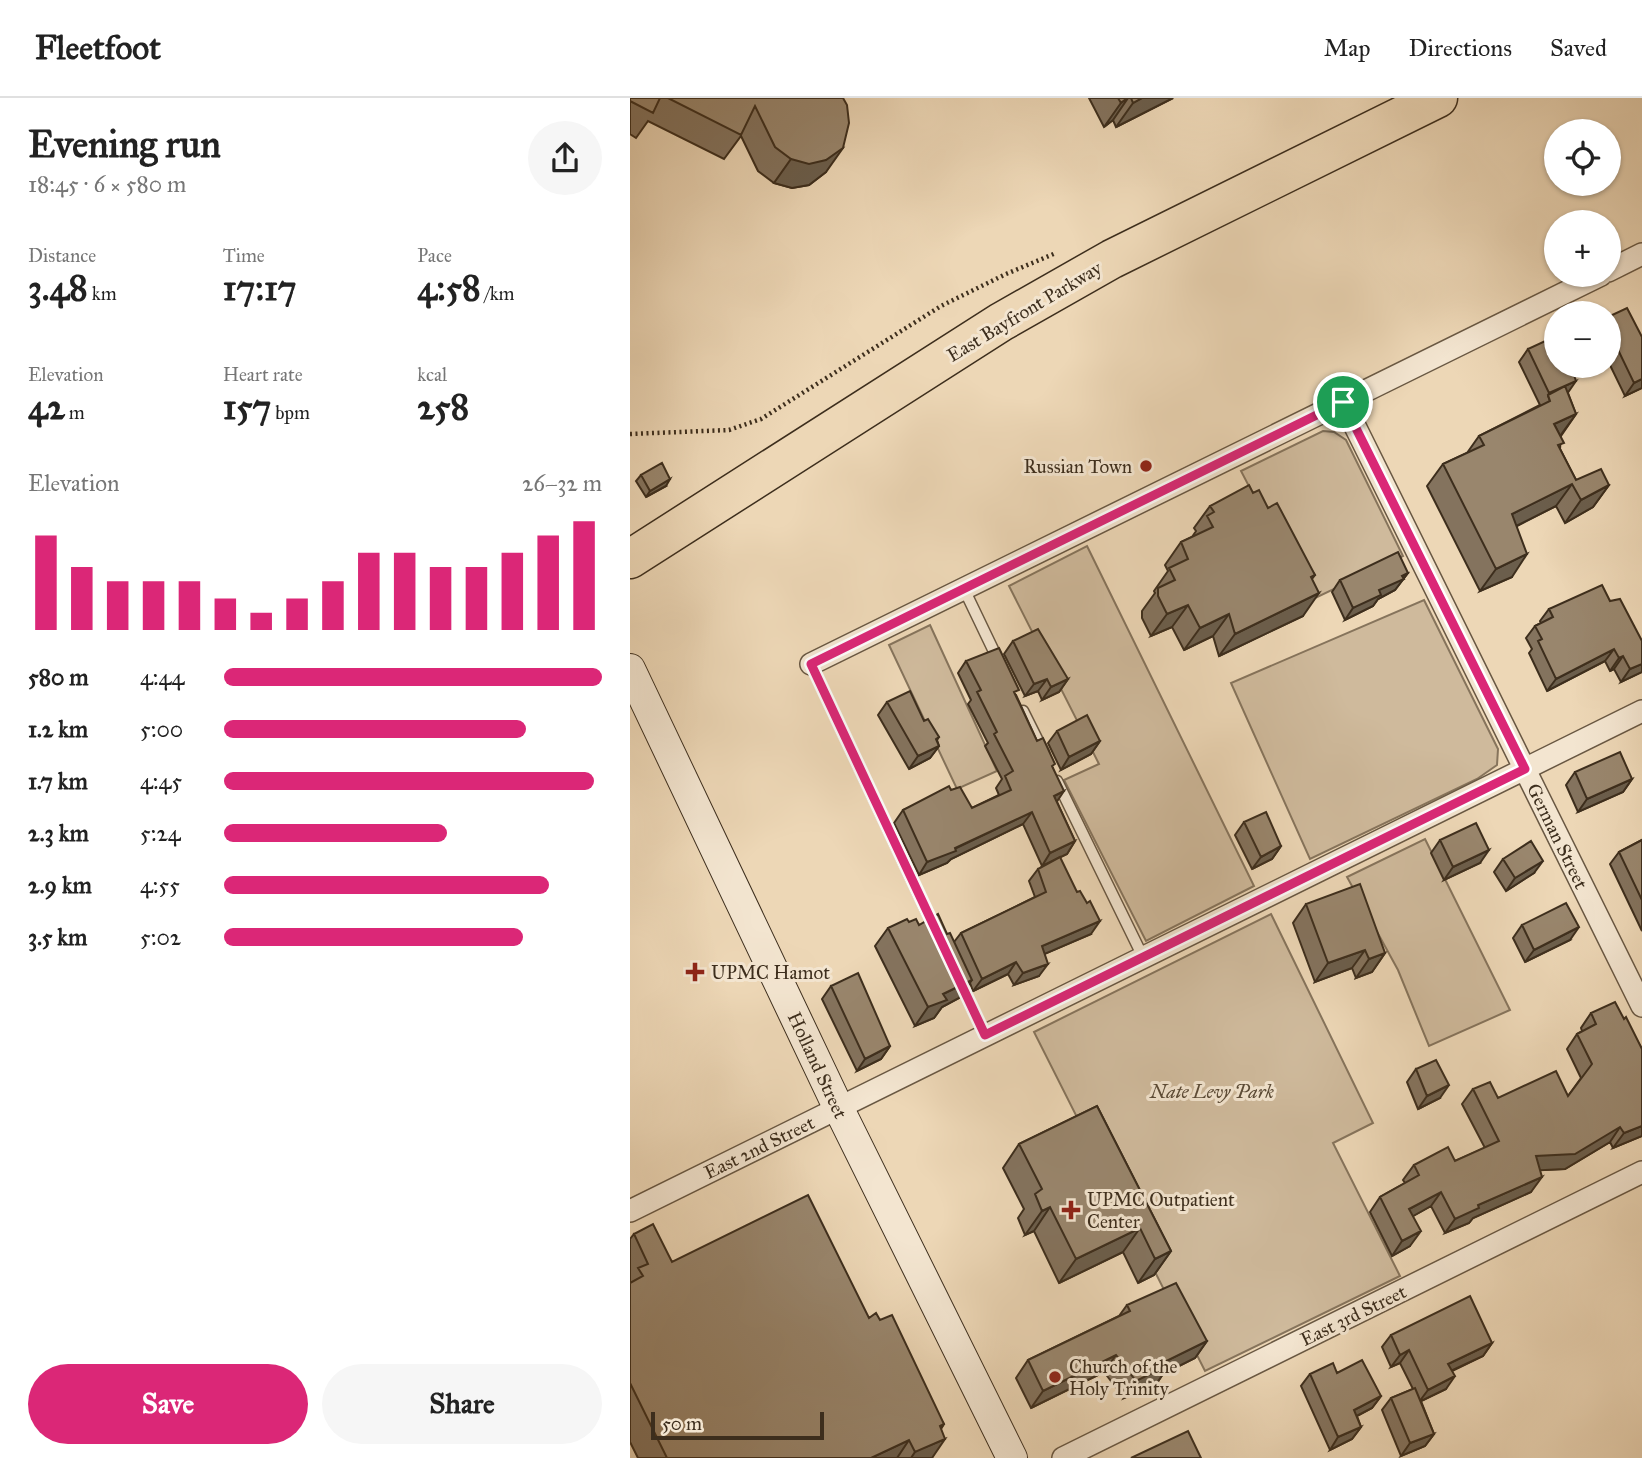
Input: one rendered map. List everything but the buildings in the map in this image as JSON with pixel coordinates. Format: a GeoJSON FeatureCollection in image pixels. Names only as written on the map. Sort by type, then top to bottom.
{"type":"FeatureCollection","features":[{"type":"Feature","properties":{"kind":"highway","name":"East Bayfront Parkway"},"geometry":{"type":"LineString","coordinates":[[630,559],[980,335],[1065,285],[1438,98]]}},
{"type":"Feature","properties":{"kind":"street"},"geometry":{"type":"LineString","coordinates":[[1621,264],[1642,254]]}},
{"type":"Feature","properties":{"kind":"street"},"geometry":{"type":"LineString","coordinates":[[811,664],[1577,287]]}},
{"type":"Feature","properties":{"kind":"street","name":"German Street"},"geometry":{"type":"LineString","coordinates":[[1343,402],[1642,1006]]}},
{"type":"Feature","properties":{"kind":"street","name":"Holland Street"},"geometry":{"type":"LineString","coordinates":[[630,669],[838,1107],[1012,1458]]}},
{"type":"Feature","properties":{"kind":"street","name":"East 2nd Street"},"geometry":{"type":"LineString","coordinates":[[630,1211],[1642,711]]}},
{"type":"Feature","properties":{"kind":"street","name":"East 3rd Street"},"geometry":{"type":"LineString","coordinates":[[1063,1458],[1642,1172]]}},
{"type":"Feature","properties":{"kind":"lane"},"geometry":{"type":"LineString","coordinates":[[964,589],[1006,677]]}},
{"type":"Feature","properties":{"kind":"lane"},"geometry":{"type":"LineString","coordinates":[[811,664],[942,944]]}},
{"type":"Feature","properties":{"kind":"lane"},"geometry":{"type":"LineString","coordinates":[[1018,701],[1049,763]]}},
{"type":"Feature","properties":{"kind":"lane"},"geometry":{"type":"LineString","coordinates":[[1055,776],[1143,957]]}},
{"type":"Feature","properties":{"kind":"lane"},"geometry":{"type":"LineString","coordinates":[[954,968],[985,1035]]}},
{"type":"Feature","properties":{"kind":"green space"},"geometry":{"type":"Polygon","coordinates":[[[1323,431],[1334,432],[1346,440],[1403,556],[1309,601],[1241,471],[1323,431]]]}},
{"type":"Feature","properties":{"kind":"green space"},"geometry":{"type":"Polygon","coordinates":[[[1087,546],[1254,886],[1146,941],[1064,780],[1099,764],[1009,586],[1087,546]]]}},
{"type":"Feature","properties":{"kind":"green space"},"geometry":{"type":"Polygon","coordinates":[[[1424,600],[1498,749],[1497,765],[1477,779],[1310,859],[1231,683],[1424,600]]]}},
{"type":"Feature","properties":{"kind":"green space"},"geometry":{"type":"Polygon","coordinates":[[[930,625],[997,771],[957,789],[889,645],[930,625]]]}},
{"type":"Feature","properties":{"kind":"green space"},"geometry":{"type":"Polygon","coordinates":[[[1425,839],[1510,1010],[1429,1046],[1398,970],[1347,877],[1425,839]]]}},
{"type":"Feature","properties":{"kind":"green space","name":"Nate Levy Park"},"geometry":{"type":"Polygon","coordinates":[[[1271,914],[1373,1123],[1333,1143],[1400,1276],[1205,1371],[1034,1032],[1271,914]]]}},
{"type":"Feature","properties":{"kind":"place","name":"Russian Town"},"geometry":{"type":"Point","coordinates":[1146,466]}},
{"type":"Feature","properties":{"kind":"place","name":"UPMC Hamot"},"geometry":{"type":"Point","coordinates":[695,972]}},
{"type":"Feature","properties":{"kind":"place","name":"UPMC Outpatient Center"},"geometry":{"type":"Point","coordinates":[1071,1210]}},
{"type":"Feature","properties":{"kind":"place","name":"Church of the Holy Trinity"},"geometry":{"type":"Point","coordinates":[1055,1377]}},
{"type":"Feature","properties":{"kind":"route"},"geometry":{"type":"LineString","coordinates":[[1343,402],[1525,769],[985,1035],[811,664],[1343,402]]}}]}
